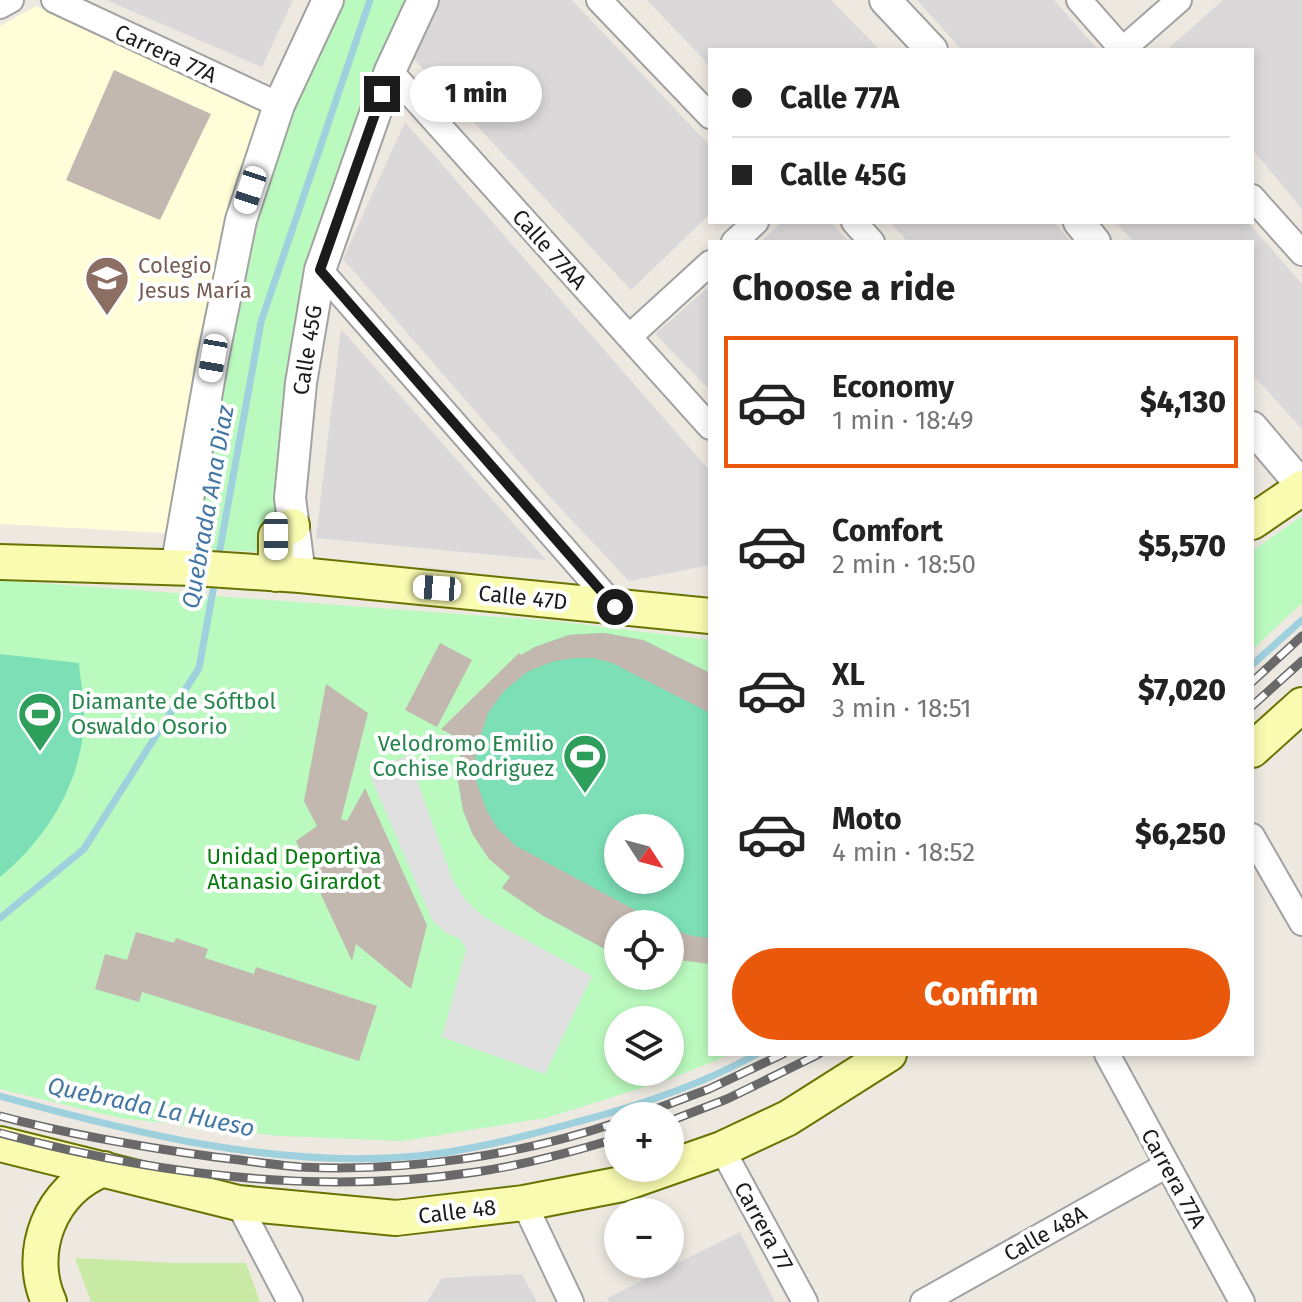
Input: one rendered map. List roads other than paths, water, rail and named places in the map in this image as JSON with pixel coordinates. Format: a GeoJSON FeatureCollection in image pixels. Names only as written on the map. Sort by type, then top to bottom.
{"type":"FeatureCollection","features":[{"type":"Feature","properties":{"kind":"main road"},"geometry":{"type":"LineString","coordinates":[[1254,521],[1302,487]]}},
{"type":"Feature","properties":{"kind":"main road"},"geometry":{"type":"LineString","coordinates":[[282,574],[276,536],[281,530],[292,526]]}},
{"type":"Feature","properties":{"kind":"main road","name":"Calle 47D"},"geometry":{"type":"LineString","coordinates":[[0,562],[282,574],[708,616]]}},
{"type":"Feature","properties":{"kind":"main road"},"geometry":{"type":"LineString","coordinates":[[1254,748],[1302,705]]}},
{"type":"Feature","properties":{"kind":"main road","name":"Calle 48"},"geometry":{"type":"LineString","coordinates":[[0,1144],[238,1203],[396,1218],[524,1203],[622,1184],[722,1149],[788,1118],[886,1056]]}},
{"type":"Feature","properties":{"kind":"main road"},"geometry":{"type":"LineString","coordinates":[[49,1302],[39,1269],[48,1222],[57,1205],[86,1175],[104,1169]]}},
{"type":"Feature","properties":{"kind":"street"},"geometry":{"type":"LineString","coordinates":[[0,6],[11,0]]}},
{"type":"Feature","properties":{"kind":"street","name":"Carrera 77A"},"geometry":{"type":"LineString","coordinates":[[54,0],[279,105]]}},
{"type":"Feature","properties":{"kind":"street"},"geometry":{"type":"LineString","coordinates":[[185,568],[241,220],[279,105],[328,0]]}},
{"type":"Feature","properties":{"kind":"street","name":"Calle 45G"},"geometry":{"type":"LineString","coordinates":[[292,526],[290,498],[301,383],[320,270],[390,71],[423,0]]}},
{"type":"Feature","properties":{"kind":"street"},"geometry":{"type":"LineString","coordinates":[[599,0],[708,114]]}},
{"type":"Feature","properties":{"kind":"street"},"geometry":{"type":"LineString","coordinates":[[885,0],[930,48]]}},
{"type":"Feature","properties":{"kind":"street"},"geometry":{"type":"LineString","coordinates":[[1079,0],[1120,48]]}},
{"type":"Feature","properties":{"kind":"street"},"geometry":{"type":"LineString","coordinates":[[1124,48],[1179,0]]}},
{"type":"Feature","properties":{"kind":"street","name":"Calle 77AA"},"geometry":{"type":"LineString","coordinates":[[390,71],[708,425]]}},
{"type":"Feature","properties":{"kind":"street"},"geometry":{"type":"LineString","coordinates":[[1254,199],[1302,253]]}},
{"type":"Feature","properties":{"kind":"street"},"geometry":{"type":"LineString","coordinates":[[736,240],[754,224]]}},
{"type":"Feature","properties":{"kind":"street"},"geometry":{"type":"LineString","coordinates":[[856,224],[870,240]]}},
{"type":"Feature","properties":{"kind":"street"},"geometry":{"type":"LineString","coordinates":[[1081,224],[1093,240]]}},
{"type":"Feature","properties":{"kind":"street"},"geometry":{"type":"LineString","coordinates":[[629,337],[708,265]]}},
{"type":"Feature","properties":{"kind":"street"},"geometry":{"type":"LineString","coordinates":[[320,270],[615,607]]}},
{"type":"Feature","properties":{"kind":"street"},"geometry":{"type":"LineString","coordinates":[[1254,429],[1302,487]]}},
{"type":"Feature","properties":{"kind":"street"},"geometry":{"type":"LineString","coordinates":[[1254,843],[1302,923]]}},
{"type":"Feature","properties":{"kind":"street","name":"Carrera 77A"},"geometry":{"type":"LineString","coordinates":[[1108,1056],[1242,1302]]}},
{"type":"Feature","properties":{"kind":"street","name":"Carrera 77"},"geometry":{"type":"LineString","coordinates":[[722,1149],[805,1302]]}},
{"type":"Feature","properties":{"kind":"street","name":"Calle 48A"},"geometry":{"type":"LineString","coordinates":[[923,1302],[1167,1165]]}},
{"type":"Feature","properties":{"kind":"street"},"geometry":{"type":"LineString","coordinates":[[238,1203],[290,1302]]}},
{"type":"Feature","properties":{"kind":"street"},"geometry":{"type":"LineString","coordinates":[[524,1203],[571,1302]]}},
{"type":"Feature","properties":{"kind":"waterway","name":"Quebrada Ana Diaz"},"geometry":{"type":"LineString","coordinates":[[218,560],[261,322],[370,0]]}},
{"type":"Feature","properties":{"kind":"waterway","name":"Quebrada Ana Diaz"},"geometry":{"type":"LineString","coordinates":[[0,918],[84,849],[199,668],[215,580]]}},
{"type":"Feature","properties":{"kind":"waterway","name":"Quebrada La Hueso"},"geometry":{"type":"LineString","coordinates":[[1254,663],[1302,620]]}},
{"type":"Feature","properties":{"kind":"waterway","name":"Quebrada La Hueso"},"geometry":{"type":"LineString","coordinates":[[0,1096],[102,1123],[206,1145],[312,1157],[364,1159],[457,1151],[557,1127],[669,1094],[753,1056]]}},
{"type":"Feature","properties":{"kind":"railway"},"geometry":{"type":"LineString","coordinates":[[1254,680],[1302,636]]}},
{"type":"Feature","properties":{"kind":"railway"},"geometry":{"type":"LineString","coordinates":[[1254,704],[1302,661]]}},
{"type":"Feature","properties":{"kind":"railway"},"geometry":{"type":"LineString","coordinates":[[674,1102],[779,1056]]}},
{"type":"Feature","properties":{"kind":"railway"},"geometry":{"type":"LineString","coordinates":[[684,1116],[727,1099],[815,1056]]}},
{"type":"Feature","properties":{"kind":"railway"},"geometry":{"type":"LineString","coordinates":[[0,1116],[80,1135],[161,1149],[279,1165],[340,1168],[461,1159],[541,1144],[604,1126]]}},
{"type":"Feature","properties":{"kind":"railway"},"geometry":{"type":"LineString","coordinates":[[0,1133],[176,1170],[236,1177],[356,1182],[476,1172],[548,1158],[604,1142]]}},
{"type":"Feature","properties":{"kind":"place","name":"Colegio Jesus María"},"geometry":{"type":"Point","coordinates":[107,317]}},
{"type":"Feature","properties":{"kind":"place","name":"Diamante de Sóftbol Oswaldo Osorio"},"geometry":{"type":"Point","coordinates":[40,753]}},
{"type":"Feature","properties":{"kind":"place","name":"Velodromo Emilio Cochise Rodriguez"},"geometry":{"type":"Point","coordinates":[585,795]}},
{"type":"Feature","properties":{"kind":"park label","name":"Unidad Deportiva Atanasio Girardot"},"geometry":{"type":"Point","coordinates":[294,868]}}]}
